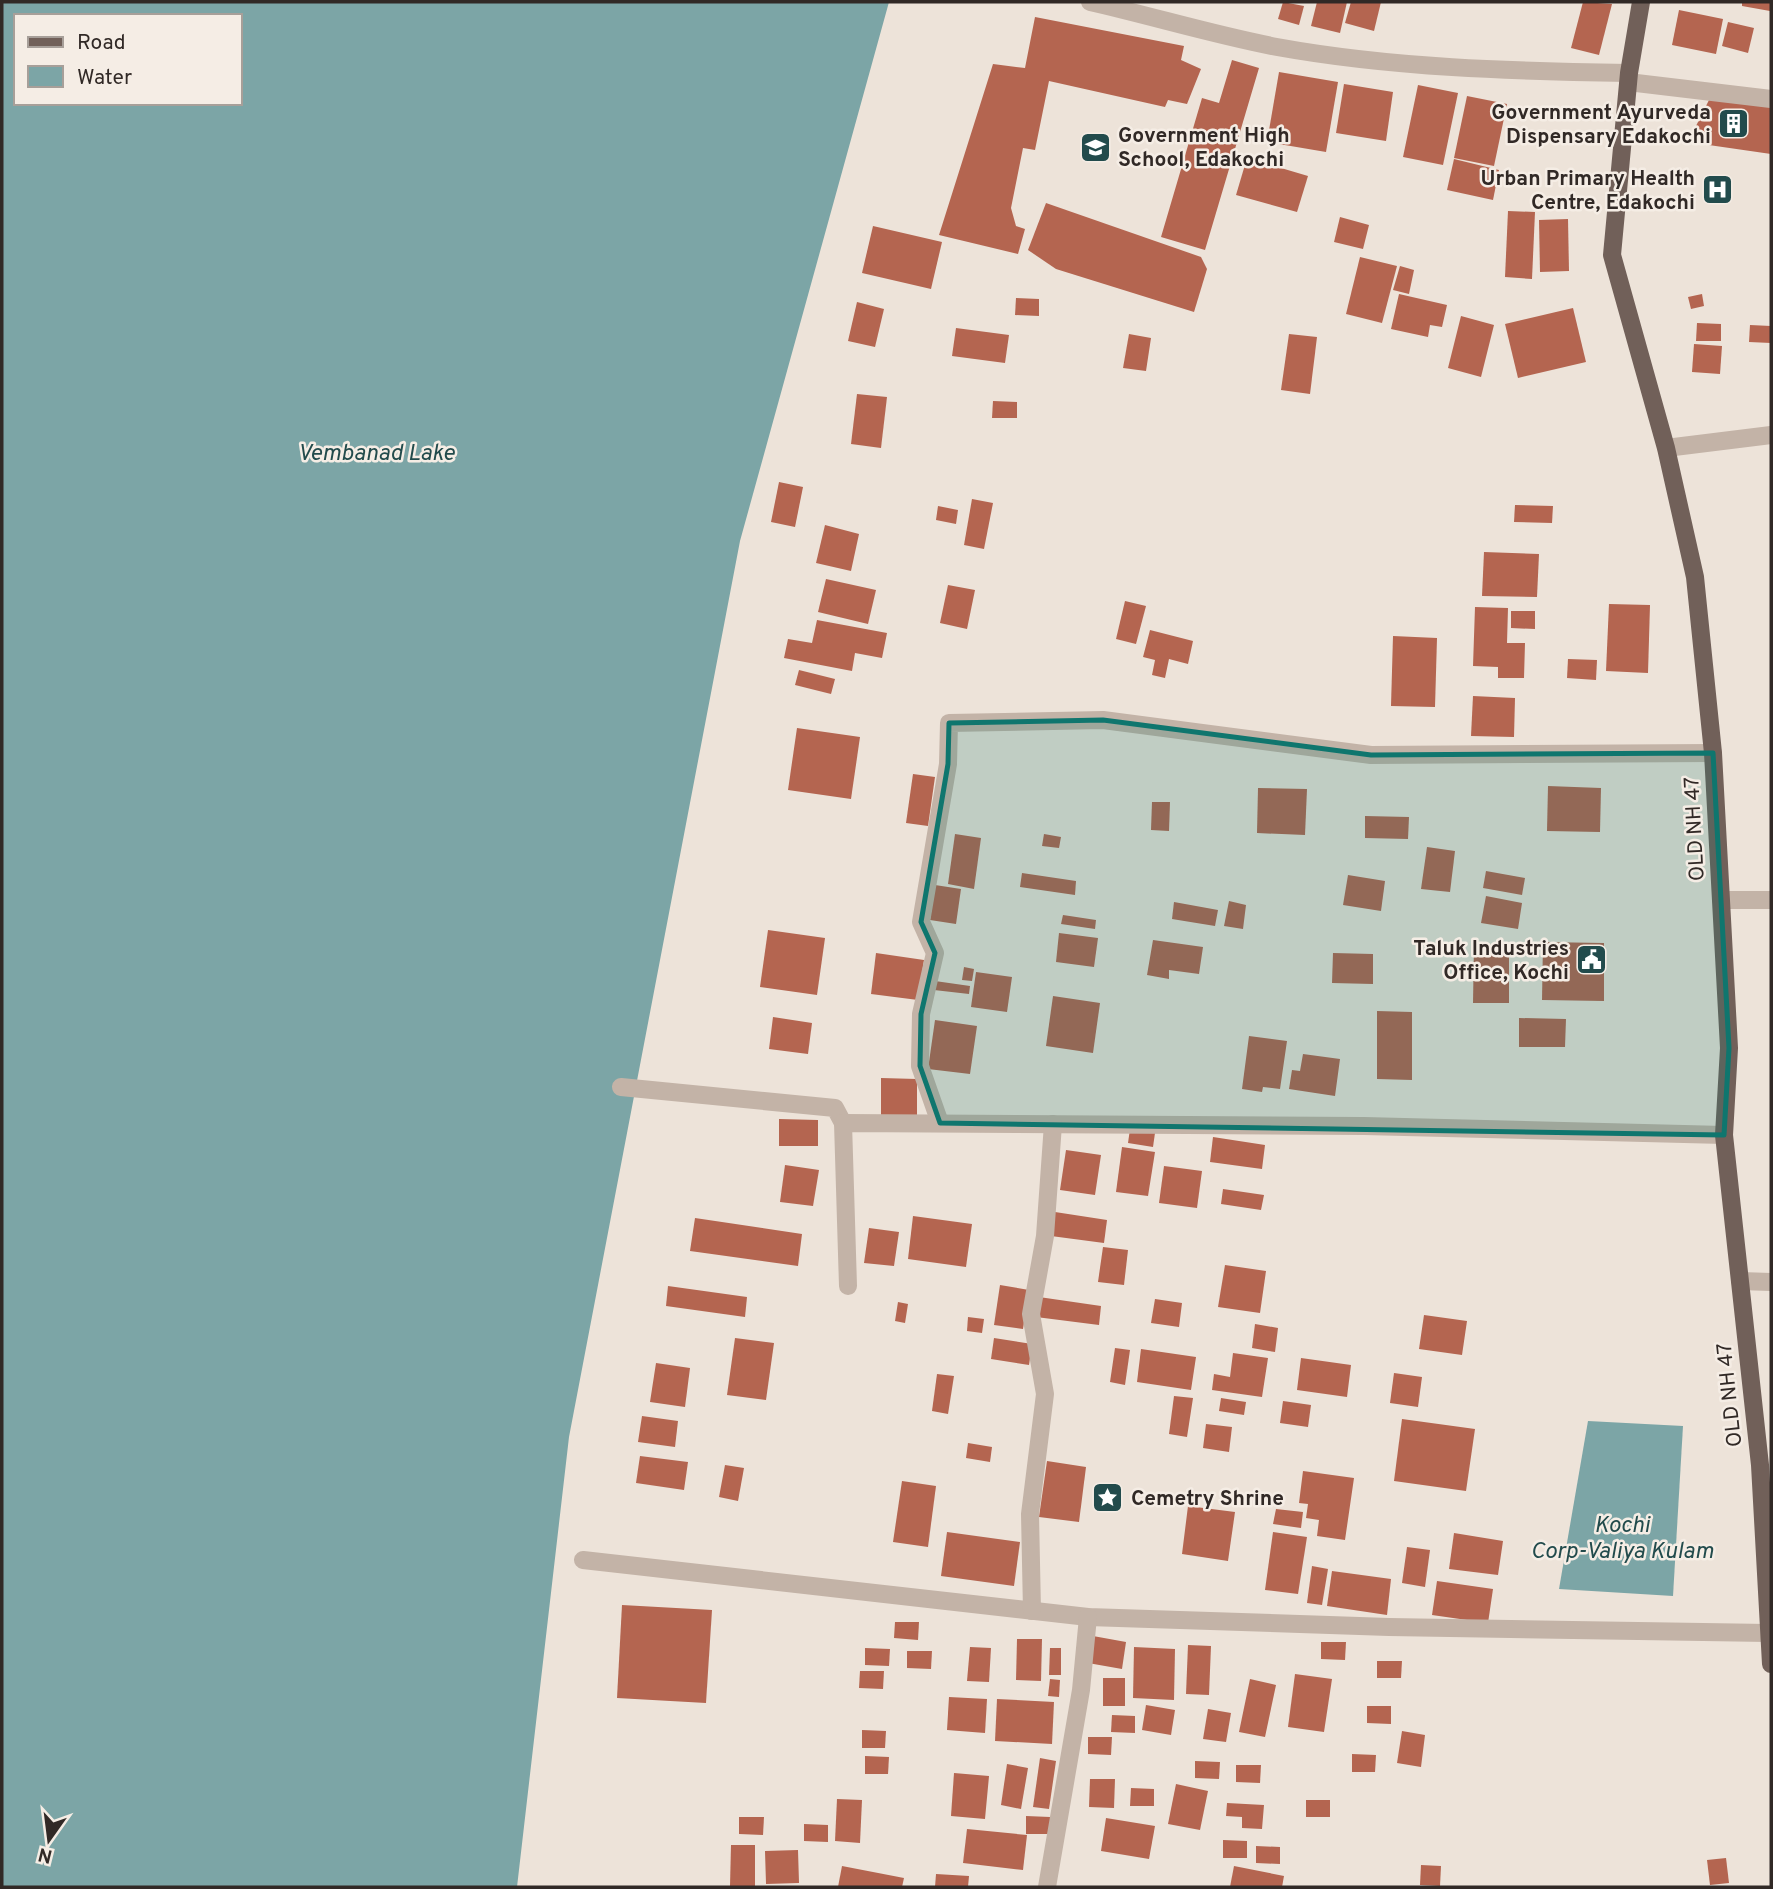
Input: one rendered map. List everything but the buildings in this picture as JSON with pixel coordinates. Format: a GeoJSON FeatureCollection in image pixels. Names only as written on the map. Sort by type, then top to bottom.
{"type":"FeatureCollection","features":[{"type":"Feature","properties":{"kind":"main road","name":"OLD NH 47"},"geometry":{"type":"LineString","coordinates":[[1641,2],[1628,77],[1612,255],[1666,448],[1695,577],[1713,753],[1729,1048],[1724,1135],[1760,1465],[1771,1664]]}},
{"type":"Feature","properties":{"kind":"street"},"geometry":{"type":"LineString","coordinates":[[1090,2],[1276,47],[1397,64],[1628,77],[1771,99]]}},
{"type":"Feature","properties":{"kind":"street"},"geometry":{"type":"LineString","coordinates":[[1666,448],[1771,435]]}},
{"type":"Feature","properties":{"kind":"street"},"geometry":{"type":"LineString","coordinates":[[940,1124],[920,1066],[921,1014],[935,953],[921,922],[948,764],[949,723],[1103,720],[1371,755],[1713,753]]}},
{"type":"Feature","properties":{"kind":"street"},"geometry":{"type":"LineString","coordinates":[[1721,900],[1771,900]]}},
{"type":"Feature","properties":{"kind":"street"},"geometry":{"type":"LineString","coordinates":[[621,1087],[835,1108],[843,1123],[848,1286]]}},
{"type":"Feature","properties":{"kind":"street"},"geometry":{"type":"LineString","coordinates":[[843,1123],[1364,1126],[1724,1135]]}},
{"type":"Feature","properties":{"kind":"street"},"geometry":{"type":"LineString","coordinates":[[1032,1611],[1030,1514],[1045,1394],[1031,1314],[1045,1236],[1053,1124]]}},
{"type":"Feature","properties":{"kind":"street"},"geometry":{"type":"LineString","coordinates":[[1740,1281],[1771,1282]]}},
{"type":"Feature","properties":{"kind":"street"},"geometry":{"type":"LineString","coordinates":[[583,1560],[1088,1617],[1389,1627],[1768,1633]]}},
{"type":"Feature","properties":{"kind":"street"},"geometry":{"type":"LineString","coordinates":[[1047,1887],[1081,1690],[1088,1617]]}},
{"type":"Feature","properties":{"kind":"highlighted area"},"geometry":{"type":"Polygon","coordinates":[[[1103,720],[1371,755],[1713,753],[1729,1048],[1724,1135],[940,1123],[920,1066],[921,1014],[935,953],[921,922],[948,764],[949,723],[1103,720]]]}},
{"type":"Feature","properties":{"kind":"water","name":"Vembanad Lake"},"geometry":{"type":"Polygon","coordinates":[[[2,2],[889,2],[740,541],[569,1437],[517,1887],[2,1887],[2,2]]]}},
{"type":"Feature","properties":{"kind":"water","name":"Kochi Corp-Valiya Kulam"},"geometry":{"type":"Polygon","coordinates":[[[1588,1421],[1683,1426],[1673,1596],[1559,1589],[1588,1421]]]}},
{"type":"Feature","properties":{"kind":"place","name":"Government Ayurveda Dispensary Edakochi"},"geometry":{"type":"Point","coordinates":[1734,124]}},
{"type":"Feature","properties":{"kind":"place","name":"Government High School, Edakochi"},"geometry":{"type":"Point","coordinates":[1095,147]}},
{"type":"Feature","properties":{"kind":"place","name":"Urban Primary Health Centre, Edakochi"},"geometry":{"type":"Point","coordinates":[1718,190]}},
{"type":"Feature","properties":{"kind":"place","name":"Taluk Industries Office, Kochi"},"geometry":{"type":"Point","coordinates":[1592,960]}},
{"type":"Feature","properties":{"kind":"place","name":"Cemetry Shrine"},"geometry":{"type":"Point","coordinates":[1108,1498]}}]}
